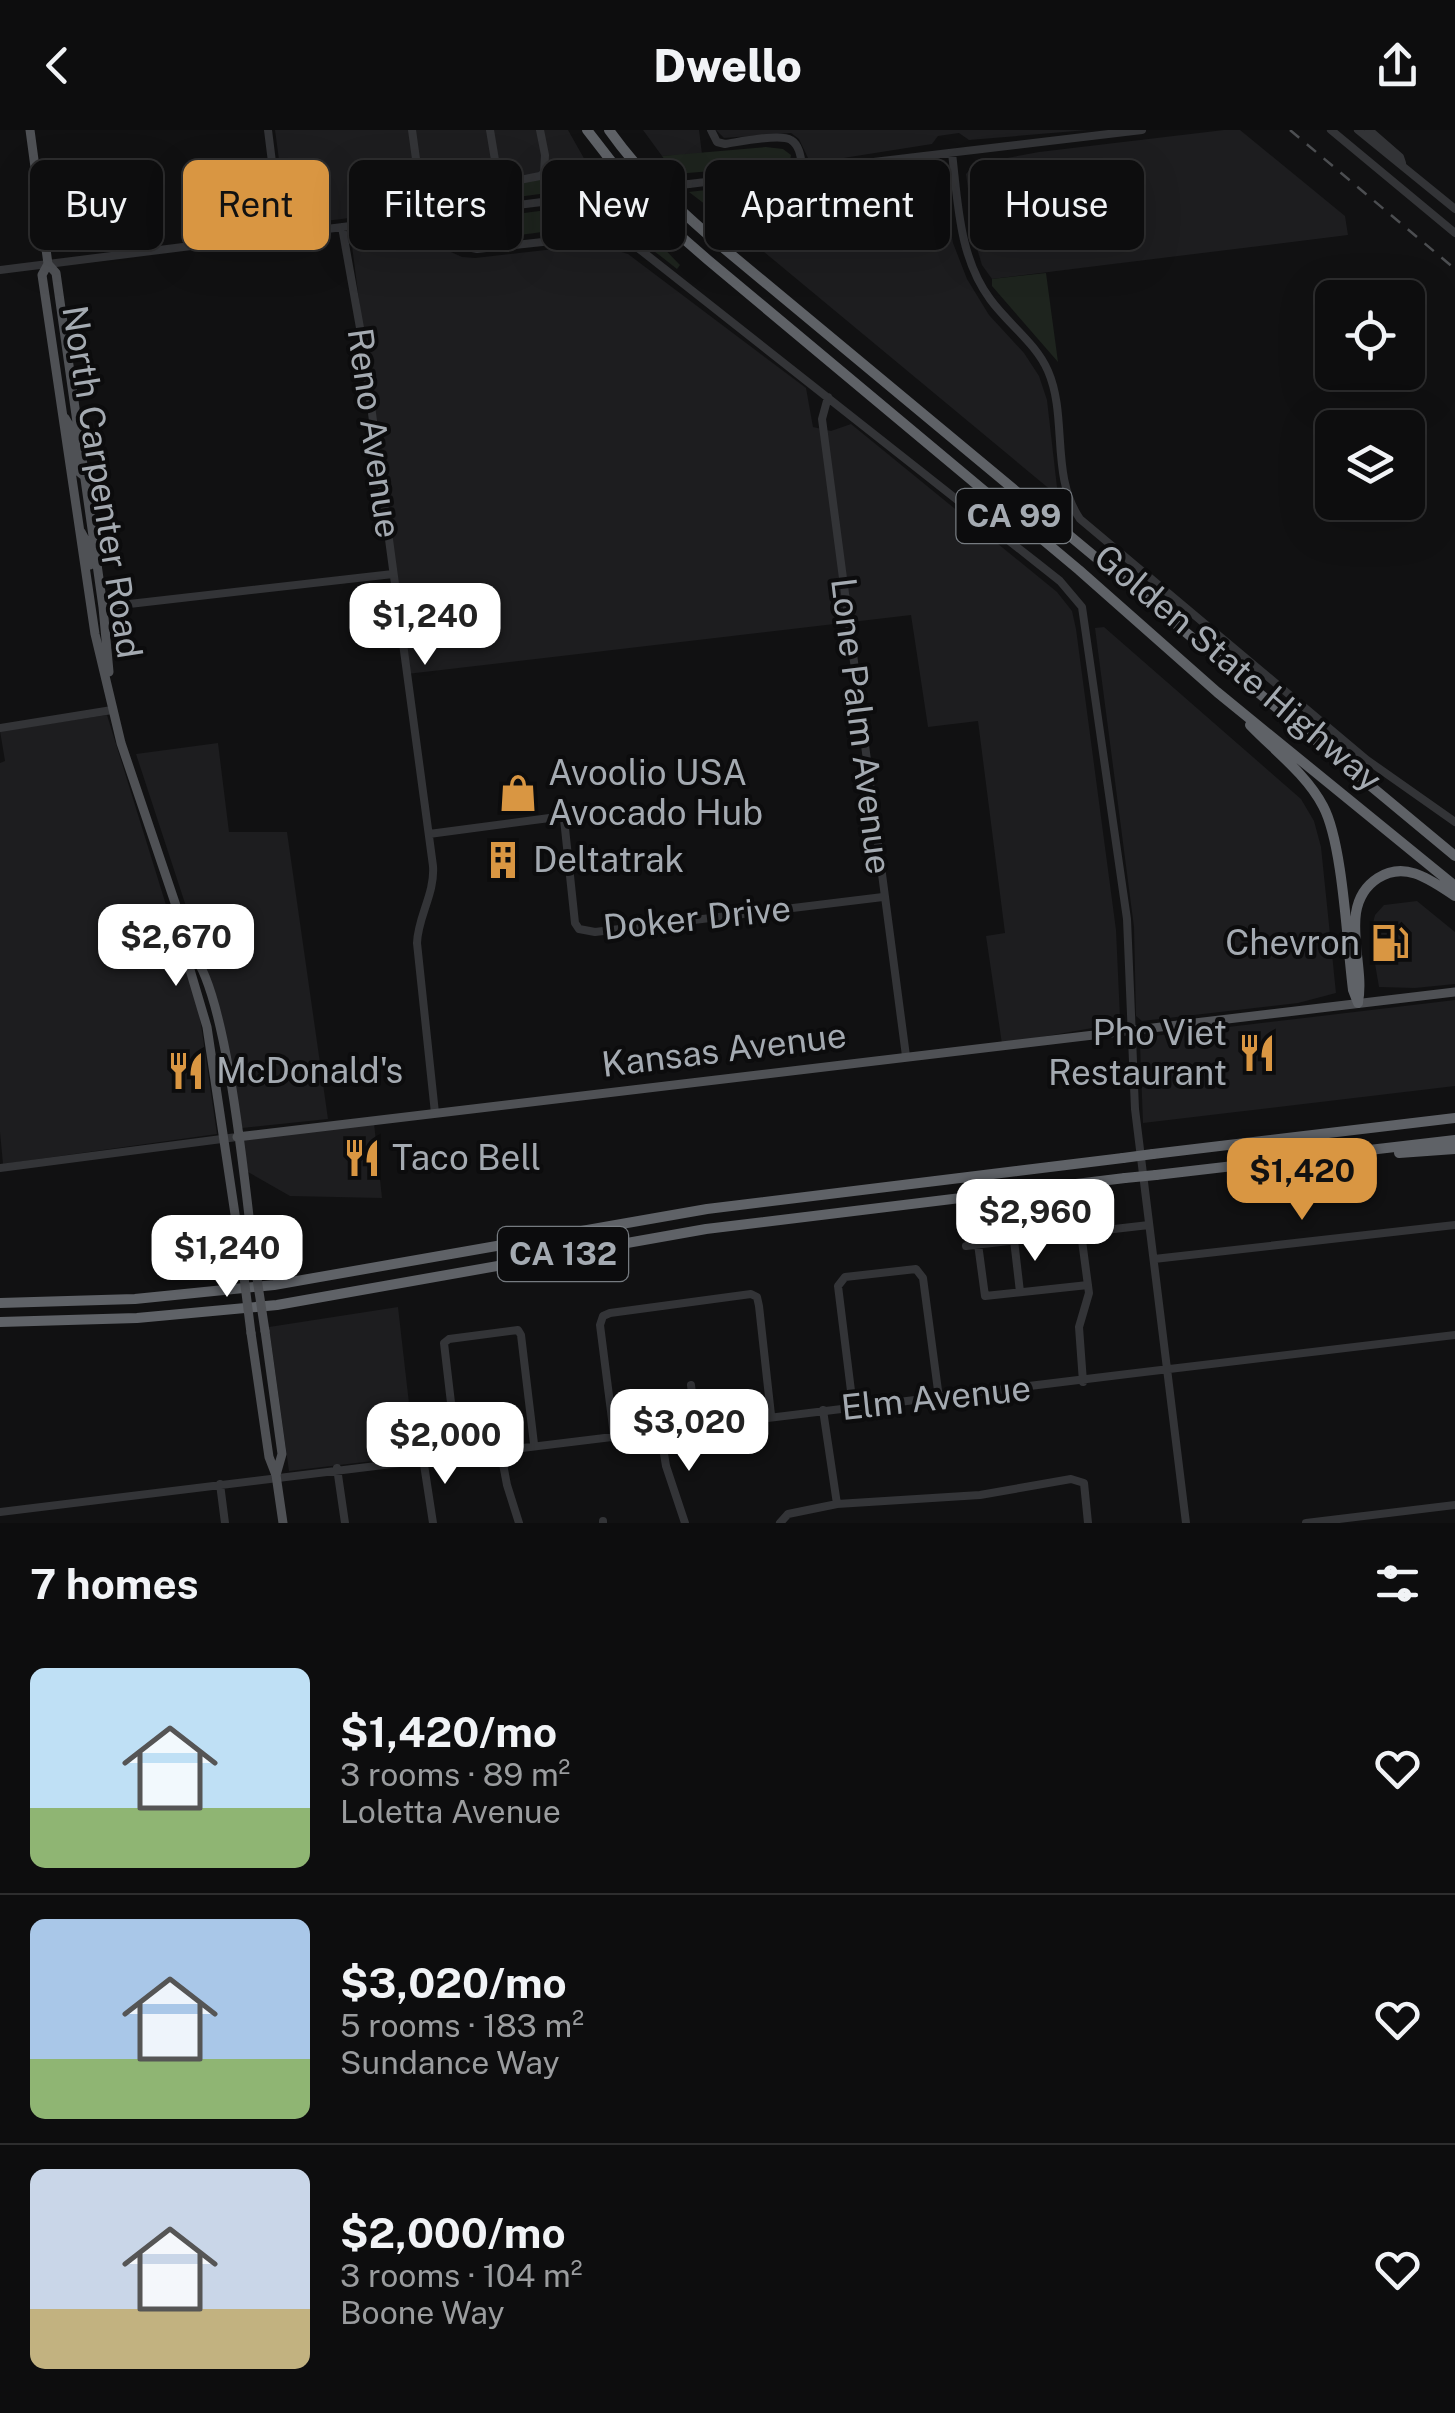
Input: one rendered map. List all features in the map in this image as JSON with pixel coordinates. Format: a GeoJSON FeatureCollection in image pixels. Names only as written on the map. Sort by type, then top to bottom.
{"type":"FeatureCollection","features":[{"type":"Feature","properties":{"kind":"highway","name":"Golden State Highway"},"geometry":{"type":"LineString","coordinates":[[587,130],[646,206],[1218,692],[1455,886]]}},
{"type":"Feature","properties":{"kind":"highway","name":"Golden State Highway"},"geometry":{"type":"LineString","coordinates":[[609,130],[664,196],[721,246],[1455,856]]}},
{"type":"Feature","properties":{"kind":"highway"},"geometry":{"type":"LineString","coordinates":[[1218,692],[1307,783],[1324,806],[1333,832],[1353,990],[1358,1003]]}},
{"type":"Feature","properties":{"kind":"highway"},"geometry":{"type":"LineString","coordinates":[[1358,1003],[1361,990],[1355,924],[1360,896],[1368,886],[1384,874],[1407,871],[1455,896]]}},
{"type":"Feature","properties":{"kind":"highway","name":"CA 132"},"geometry":{"type":"LineString","coordinates":[[0,1303],[163,1297],[274,1286],[677,1214],[1455,1118]]}},
{"type":"Feature","properties":{"kind":"highway"},"geometry":{"type":"LineString","coordinates":[[1258,1163],[1455,1140]]}},
{"type":"Feature","properties":{"kind":"highway","name":"CA 132"},"geometry":{"type":"LineString","coordinates":[[0,1322],[136,1318],[304,1301],[706,1229],[1258,1163],[1455,1149]]}},
{"type":"Feature","properties":{"kind":"main road","name":"North Carpenter Road"},"geometry":{"type":"LineString","coordinates":[[30,130],[48,264],[56,273],[85,476],[112,710]]}},
{"type":"Feature","properties":{"kind":"main road","name":"North Carpenter Road"},"geometry":{"type":"LineString","coordinates":[[48,264],[42,275],[90,608],[112,710],[218,1021],[282,1454],[276,1475]]}},
{"type":"Feature","properties":{"kind":"main road"},"geometry":{"type":"LineString","coordinates":[[62,412],[72,430],[78,472],[85,476]]}},
{"type":"Feature","properties":{"kind":"main road"},"geometry":{"type":"LineString","coordinates":[[78,525],[87,543],[94,601],[103,607]]}},
{"type":"Feature","properties":{"kind":"main road","name":"North Carpenter Road"},"geometry":{"type":"LineString","coordinates":[[192,953],[188,963],[207,1027],[270,1462],[276,1475],[283,1523]]}},
{"type":"Feature","properties":{"kind":"main road","name":"Kansas Avenue"},"geometry":{"type":"LineString","coordinates":[[237,1137],[1455,992]]}},
{"type":"Feature","properties":{"kind":"street"},"geometry":{"type":"LineString","coordinates":[[268,130],[272,160]]}},
{"type":"Feature","properties":{"kind":"street"},"geometry":{"type":"LineString","coordinates":[[412,130],[416,160]]}},
{"type":"Feature","properties":{"kind":"street"},"geometry":{"type":"LineString","coordinates":[[490,130],[495,160]]}},
{"type":"Feature","properties":{"kind":"street"},"geometry":{"type":"LineString","coordinates":[[522,180],[544,173],[540,130]]}},
{"type":"Feature","properties":{"kind":"street"},"geometry":{"type":"LineString","coordinates":[[711,130],[717,142],[725,144],[791,140],[801,160]]}},
{"type":"Feature","properties":{"kind":"street"},"geometry":{"type":"LineString","coordinates":[[894,160],[1142,130]]}},
{"type":"Feature","properties":{"kind":"street"},"geometry":{"type":"LineString","coordinates":[[1331,130],[1455,233]]}},
{"type":"Feature","properties":{"kind":"street"},"geometry":{"type":"LineString","coordinates":[[1358,130],[1455,210]]}},
{"type":"Feature","properties":{"kind":"street"},"geometry":{"type":"LineString","coordinates":[[1369,130],[1400,156],[1404,167]]}},
{"type":"Feature","properties":{"kind":"street"},"geometry":{"type":"LineString","coordinates":[[952,153],[962,236],[970,263],[987,295],[1035,350],[1048,371],[1066,484],[1080,519],[1368,760],[1455,822]]}},
{"type":"Feature","properties":{"kind":"street"},"geometry":{"type":"LineString","coordinates":[[522,205],[705,182]]}},
{"type":"Feature","properties":{"kind":"street"},"geometry":{"type":"LineString","coordinates":[[329,228],[349,226]]}},
{"type":"Feature","properties":{"kind":"street","name":"Reno Avenue"},"geometry":{"type":"LineString","coordinates":[[342,227],[362,339],[429,834],[433,884],[417,943],[435,1113]]}},
{"type":"Feature","properties":{"kind":"street"},"geometry":{"type":"LineString","coordinates":[[522,243],[588,237],[638,248],[1060,581],[1082,607],[1127,919],[1135,1109],[1186,1523]]}},
{"type":"Feature","properties":{"kind":"street"},"geometry":{"type":"LineString","coordinates":[[0,270],[183,247]]}},
{"type":"Feature","properties":{"kind":"street","name":"Lone Palm Avenue"},"geometry":{"type":"LineString","coordinates":[[828,397],[822,419],[906,1056]]}},
{"type":"Feature","properties":{"kind":"street"},"geometry":{"type":"LineString","coordinates":[[103,607],[393,574]]}},
{"type":"Feature","properties":{"kind":"street"},"geometry":{"type":"LineString","coordinates":[[0,728],[112,710]]}},
{"type":"Feature","properties":{"kind":"street","name":"Doker Drive"},"geometry":{"type":"LineString","coordinates":[[429,834],[557,816],[564,820],[575,922],[579,929],[595,932],[883,896]]}},
{"type":"Feature","properties":{"kind":"street","name":"Kansas Avenue"},"geometry":{"type":"LineString","coordinates":[[0,1168],[237,1137]]}},
{"type":"Feature","properties":{"kind":"street"},"geometry":{"type":"LineString","coordinates":[[966,1246],[1149,1225]]}},
{"type":"Feature","properties":{"kind":"street"},"geometry":{"type":"LineString","coordinates":[[1154,1258],[1455,1226]]}},
{"type":"Feature","properties":{"kind":"street"},"geometry":{"type":"LineString","coordinates":[[1081,1232],[1088,1285],[1088,1300],[1079,1327],[1084,1382]]}},
{"type":"Feature","properties":{"kind":"street"},"geometry":{"type":"LineString","coordinates":[[1014,1240],[1020,1292]]}},
{"type":"Feature","properties":{"kind":"street"},"geometry":{"type":"LineString","coordinates":[[978,1244],[985,1296],[1088,1285]]}},
{"type":"Feature","properties":{"kind":"street"},"geometry":{"type":"LineString","coordinates":[[853,1407],[838,1286],[845,1278],[916,1269],[923,1278],[939,1398]]}},
{"type":"Feature","properties":{"kind":"street"},"geometry":{"type":"LineString","coordinates":[[614,1435],[600,1325],[603,1316],[751,1294],[757,1297],[759,1306],[770,1415]]}},
{"type":"Feature","properties":{"kind":"street"},"geometry":{"type":"LineString","coordinates":[[456,1454],[444,1342],[450,1338],[518,1330],[534,1444]]}},
{"type":"Feature","properties":{"kind":"street","name":"Elm Avenue"},"geometry":{"type":"LineString","coordinates":[[0,1512],[276,1475],[1455,1335]]}},
{"type":"Feature","properties":{"kind":"street"},"geometry":{"type":"LineString","coordinates":[[691,1385],[696,1425]]}},
{"type":"Feature","properties":{"kind":"street"},"geometry":{"type":"LineString","coordinates":[[823,1410],[837,1504]]}},
{"type":"Feature","properties":{"kind":"street"},"geometry":{"type":"LineString","coordinates":[[660,1429],[666,1466],[685,1523]]}},
{"type":"Feature","properties":{"kind":"street"},"geometry":{"type":"LineString","coordinates":[[500,1448],[519,1523]]}},
{"type":"Feature","properties":{"kind":"street"},"geometry":{"type":"LineString","coordinates":[[423,1458],[433,1523]]}},
{"type":"Feature","properties":{"kind":"street"},"geometry":{"type":"LineString","coordinates":[[338,1468],[345,1523]]}},
{"type":"Feature","properties":{"kind":"street"},"geometry":{"type":"LineString","coordinates":[[780,1521],[788,1514],[837,1504],[980,1494],[1071,1479],[1084,1482],[1088,1523]]}},
{"type":"Feature","properties":{"kind":"street"},"geometry":{"type":"LineString","coordinates":[[220,1484],[225,1523]]}},
{"type":"Feature","properties":{"kind":"street"},"geometry":{"type":"LineString","coordinates":[[1306,1523],[1390,1519],[1455,1505]]}},
{"type":"Feature","properties":{"kind":"shaded area"},"geometry":{"type":"Polygon","coordinates":[[[275,130],[568,130],[585,160],[542,160],[542,178],[522,182],[522,160],[349,160],[349,218],[329,221],[329,160],[279,160],[275,130]]]}},
{"type":"Feature","properties":{"kind":"shaded area"},"geometry":{"type":"Polygon","coordinates":[[[643,130],[699,130],[702,154],[662,156],[643,130]]]}},
{"type":"Feature","properties":{"kind":"shaded area"},"geometry":{"type":"Polygon","coordinates":[[[716,130],[1088,130],[969,140],[959,133],[938,136],[932,144],[831,160],[808,158],[799,139],[791,133],[724,138],[716,130]]]}},
{"type":"Feature","properties":{"kind":"shaded area"},"geometry":{"type":"Polygon","coordinates":[[[1240,130],[1345,216],[1348,235],[992,279],[977,250],[1144,250],[1144,160],[996,160],[1240,130]]]}},
{"type":"Feature","properties":{"kind":"shaded area"},"geometry":{"type":"Polygon","coordinates":[[[766,147],[783,149],[791,155],[790,160],[705,160],[705,172],[685,173],[685,160],[665,160],[662,156],[766,147]]]}},
{"type":"Feature","properties":{"kind":"shaded area"},"geometry":{"type":"Polygon","coordinates":[[[970,170],[970,204],[966,174],[970,170]]]}},
{"type":"Feature","properties":{"kind":"shaded area"},"geometry":{"type":"Polygon","coordinates":[[[542,178],[542,194],[522,196],[522,182],[542,178]]]}},
{"type":"Feature","properties":{"kind":"shaded area"},"geometry":{"type":"Polygon","coordinates":[[[705,190],[705,204],[689,192],[705,190]]]}},
{"type":"Feature","properties":{"kind":"shaded area"},"geometry":{"type":"Polygon","coordinates":[[[542,211],[542,232],[522,235],[522,213],[542,211]]]}},
{"type":"Feature","properties":{"kind":"shaded area"},"geometry":{"type":"Polygon","coordinates":[[[950,226],[967,279],[989,315],[1039,376],[1047,400],[1058,496],[762,250],[950,250],[950,226]]]}},
{"type":"Feature","properties":{"kind":"shaded area"},"geometry":{"type":"Polygon","coordinates":[[[353,250],[450,250],[475,258],[546,250],[615,250],[628,254],[806,388],[813,427],[831,431],[851,424],[1057,592],[1072,611],[1116,930],[1120,1018],[1115,1024],[1002,1044],[986,936],[1005,933],[978,721],[928,727],[911,615],[407,674],[353,250]]]}},
{"type":"Feature","properties":{"kind":"shaded area"},"geometry":{"type":"Polygon","coordinates":[[[653,250],[665,250],[680,265],[677,269],[653,250]]]}},
{"type":"Feature","properties":{"kind":"shaded area"},"geometry":{"type":"Polygon","coordinates":[[[1046,273],[1058,362],[992,286],[992,279],[1046,273]]]}},
{"type":"Feature","properties":{"kind":"shaded area"},"geometry":{"type":"Polygon","coordinates":[[[1104,627],[1301,799],[1314,821],[1321,847],[1336,993],[1298,1003],[1142,1021],[1136,1016],[1134,927],[1095,628],[1104,627]]]}},
{"type":"Feature","properties":{"kind":"shaded area"},"geometry":{"type":"Polygon","coordinates":[[[107,715],[199,1011],[217,1134],[3,1164],[0,763],[5,761],[0,731],[107,715]]]}},
{"type":"Feature","properties":{"kind":"shaded area"},"geometry":{"type":"Polygon","coordinates":[[[218,743],[229,832],[287,832],[328,1119],[242,1128],[222,1016],[136,754],[218,743]]]}},
{"type":"Feature","properties":{"kind":"shaded area"},"geometry":{"type":"Polygon","coordinates":[[[1417,901],[1455,932],[1455,984],[1379,987],[1370,935],[1375,915],[1384,905],[1417,901]]]}},
{"type":"Feature","properties":{"kind":"shaded area"},"geometry":{"type":"Polygon","coordinates":[[[1455,1000],[1455,1086],[1143,1123],[1140,1044],[1145,1037],[1455,1000]]]}},
{"type":"Feature","properties":{"kind":"shaded area"},"geometry":{"type":"Polygon","coordinates":[[[374,1123],[382,1198],[290,1196],[248,1172],[243,1140],[374,1123]]]}},
{"type":"Feature","properties":{"kind":"shaded area"},"geometry":{"type":"Polygon","coordinates":[[[398,1307],[415,1456],[289,1471],[269,1327],[398,1307]]]}},
{"type":"Feature","properties":{"kind":"railway"},"geometry":{"type":"LineString","coordinates":[[1290,130],[1455,269]]}},
{"type":"Feature","properties":{"kind":"place","name":"Avoolio USA Avocado Hub"},"geometry":{"type":"Point","coordinates":[518,793]}},
{"type":"Feature","properties":{"kind":"place","name":"Deltatrak"},"geometry":{"type":"Point","coordinates":[503,860]}},
{"type":"Feature","properties":{"kind":"place","name":"Chevron"},"geometry":{"type":"Point","coordinates":[1390,943]}},
{"type":"Feature","properties":{"kind":"place","name":"Pho Viet Restaurant"},"geometry":{"type":"Point","coordinates":[1257,1053]}},
{"type":"Feature","properties":{"kind":"place","name":"McDonald's"},"geometry":{"type":"Point","coordinates":[186,1071]}},
{"type":"Feature","properties":{"kind":"place","name":"Taco Bell"},"geometry":{"type":"Point","coordinates":[362,1158]}}]}
